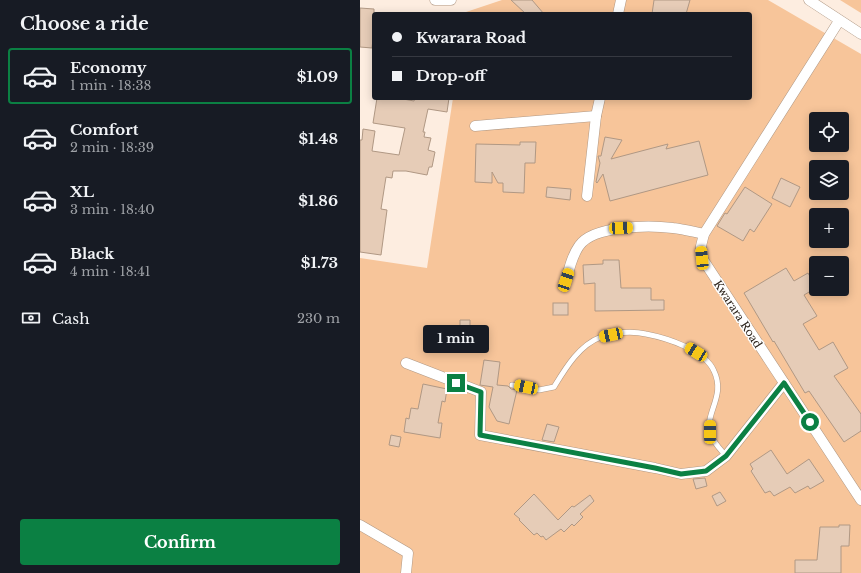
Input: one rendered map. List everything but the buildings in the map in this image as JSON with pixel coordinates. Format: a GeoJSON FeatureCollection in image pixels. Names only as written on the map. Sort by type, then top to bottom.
{"type":"FeatureCollection","features":[{"type":"Feature","properties":{"kind":"street"},"geometry":{"type":"LineString","coordinates":[[435,0],[450,0]]}},
{"type":"Feature","properties":{"kind":"street"},"geometry":{"type":"LineString","coordinates":[[618,12],[621,0]]}},
{"type":"Feature","properties":{"kind":"street"},"geometry":{"type":"LineString","coordinates":[[809,0],[861,34]]}},
{"type":"Feature","properties":{"kind":"street","name":"Kwarara Road"},"geometry":{"type":"LineString","coordinates":[[839,21],[704,234],[700,246],[702,258],[861,500]]}},
{"type":"Feature","properties":{"kind":"street"},"geometry":{"type":"LineString","coordinates":[[587,196],[596,116],[600,100]]}},
{"type":"Feature","properties":{"kind":"street"},"geometry":{"type":"LineString","coordinates":[[474,126],[596,116]]}},
{"type":"Feature","properties":{"kind":"street"},"geometry":{"type":"LineString","coordinates":[[566,280],[572,260],[579,245],[589,237],[603,232],[621,228],[652,226],[675,228],[704,234]]}},
{"type":"Feature","properties":{"kind":"street"},"geometry":{"type":"LineString","coordinates":[[406,363],[481,392],[480,435],[681,474],[706,471],[726,456],[784,383]]}},
{"type":"Feature","properties":{"kind":"street"},"geometry":{"type":"LineString","coordinates":[[360,525],[408,553],[406,573]]}},
{"type":"Feature","properties":{"kind":"lane"},"geometry":{"type":"LineString","coordinates":[[512,384],[539,390],[554,387],[568,364],[584,348],[600,337],[622,333],[645,334],[670,340],[703,356],[714,369],[718,382],[718,394],[710,420],[710,432],[714,442],[726,456]]}},
{"type":"Feature","properties":{"kind":"shaded area"},"geometry":{"type":"Polygon","coordinates":[[[502,0],[768,0],[861,54],[861,573],[360,573],[360,258],[427,268],[453,100],[752,100],[752,12],[466,12],[502,0]]]}},
{"type":"Feature","properties":{"kind":"shaded area"},"geometry":{"type":"Polygon","coordinates":[[[840,0],[861,0],[861,13],[840,0]]]}},
{"type":"Feature","properties":{"kind":"route"},"geometry":{"type":"LineString","coordinates":[[456,383],[481,392],[480,435],[681,474],[706,471],[726,456],[784,383],[810,422]]}}]}
